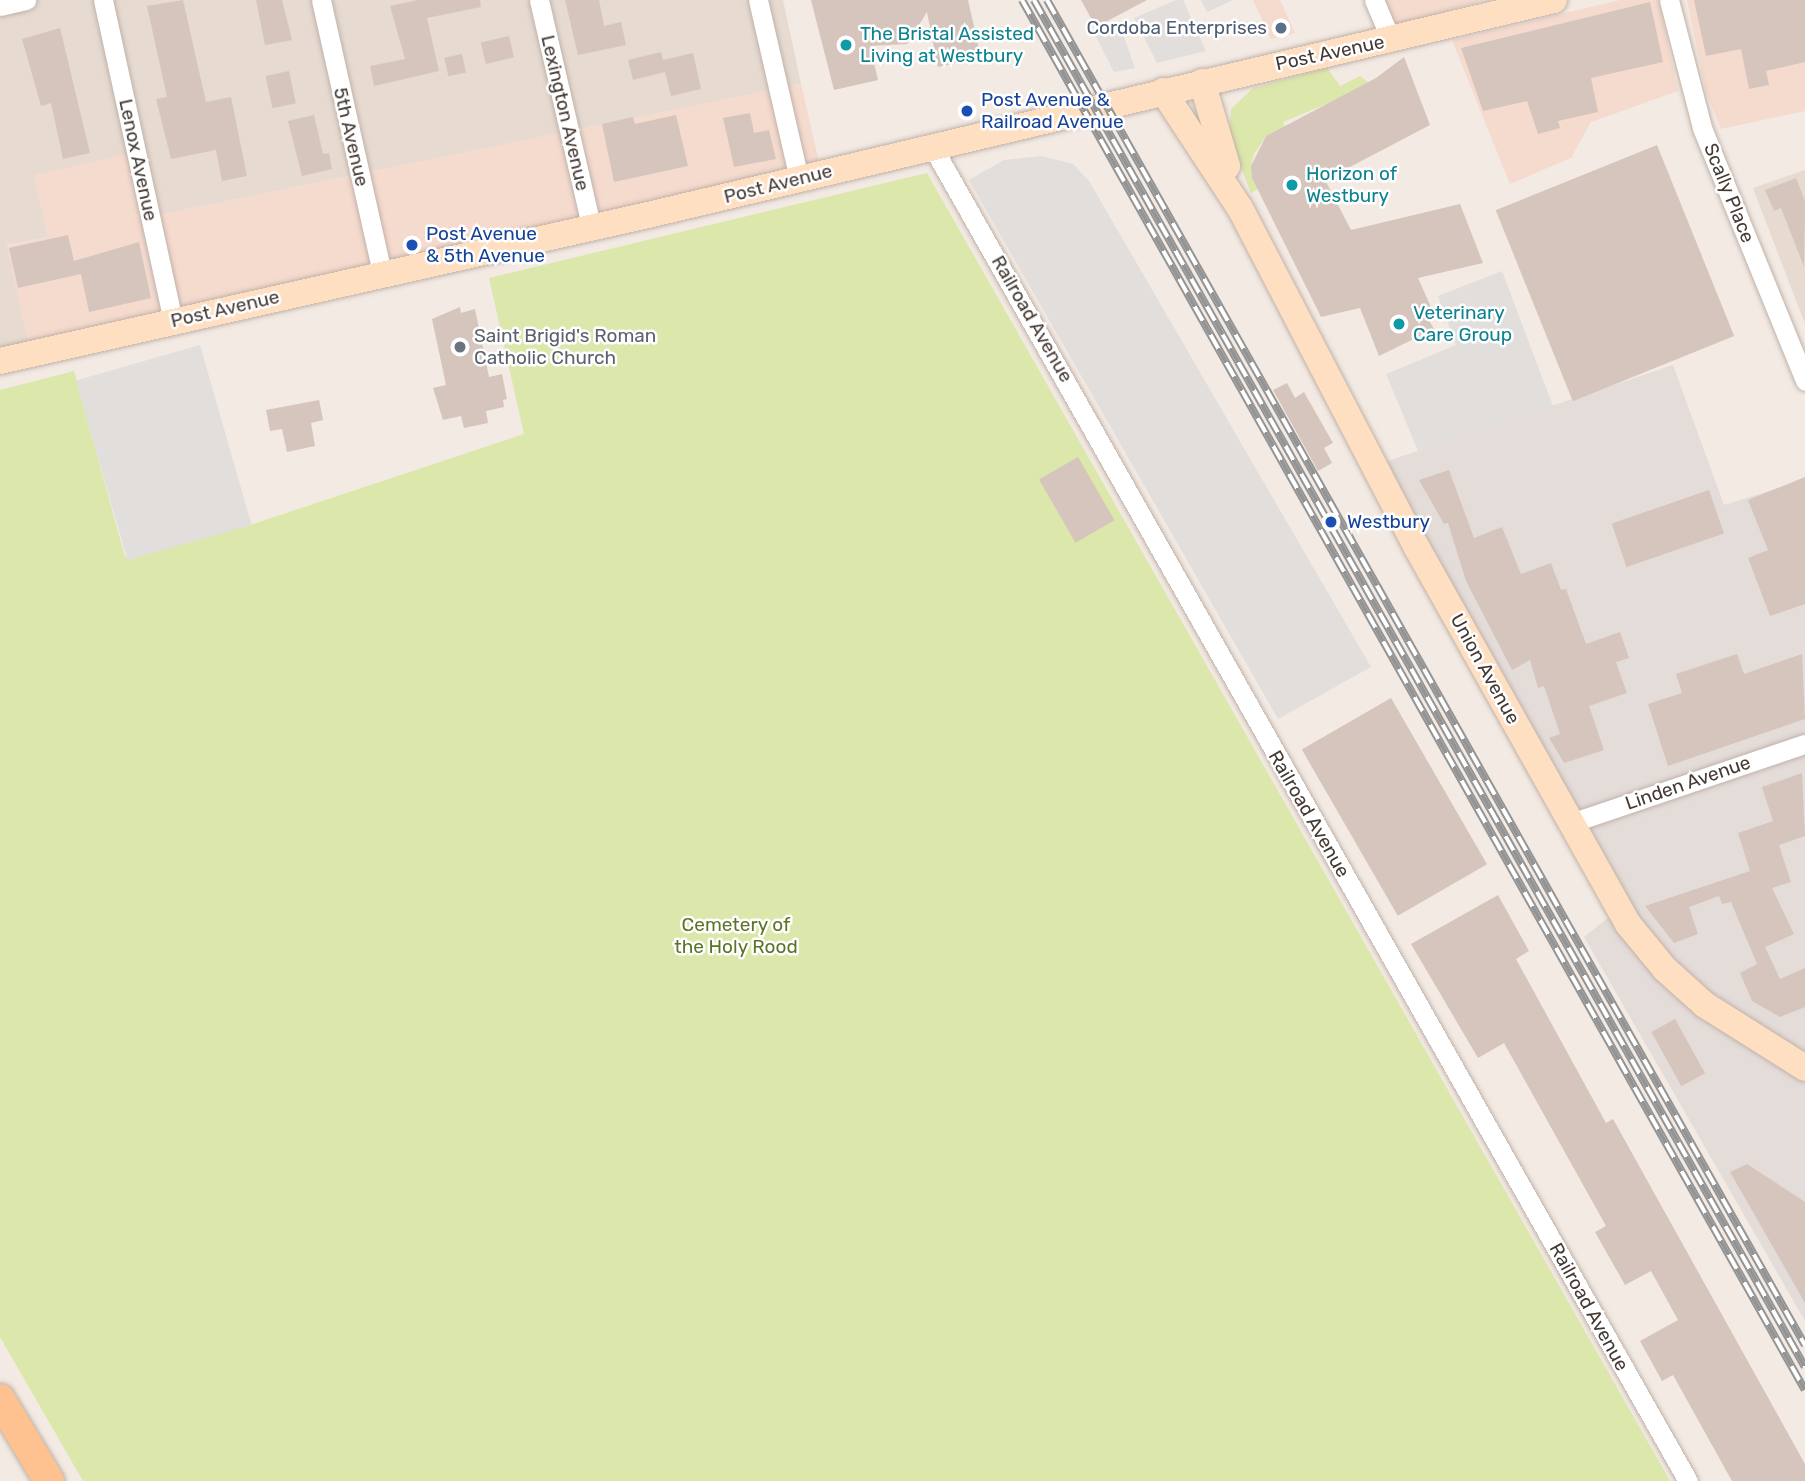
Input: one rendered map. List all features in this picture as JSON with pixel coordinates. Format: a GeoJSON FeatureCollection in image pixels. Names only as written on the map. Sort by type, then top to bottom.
{"type":"FeatureCollection","features":[{"type":"Feature","properties":{"kind":"main road","name":"Post Avenue"},"geometry":{"type":"LineString","coordinates":[[0,361],[799,179],[1554,0]]}},
{"type":"Feature","properties":{"kind":"main road","name":"Union Avenue"},"geometry":{"type":"LineString","coordinates":[[1202,82],[1240,208]]}},
{"type":"Feature","properties":{"kind":"main road","name":"Union Avenue"},"geometry":{"type":"LineString","coordinates":[[1163,91],[1240,208],[1417,548],[1628,924],[1665,969],[1705,1005],[1800,1058]]}},
{"type":"Feature","properties":{"kind":"main road"},"geometry":{"type":"LineString","coordinates":[[0,1399],[49,1481]]}},
{"type":"Feature","properties":{"kind":"street"},"geometry":{"type":"LineString","coordinates":[[0,6],[26,0]]}},
{"type":"Feature","properties":{"kind":"street","name":"Lenox Avenue"},"geometry":{"type":"LineString","coordinates":[[103,0],[173,321]]}},
{"type":"Feature","properties":{"kind":"street","name":"5th Avenue"},"geometry":{"type":"LineString","coordinates":[[321,0],[382,274]]}},
{"type":"Feature","properties":{"kind":"street","name":"Lexington Avenue"},"geometry":{"type":"LineString","coordinates":[[539,0],[591,226]]}},
{"type":"Feature","properties":{"kind":"street"},"geometry":{"type":"LineString","coordinates":[[758,0],[799,179]]}},
{"type":"Feature","properties":{"kind":"street"},"geometry":{"type":"LineString","coordinates":[[1374,0],[1391,40]]}},
{"type":"Feature","properties":{"kind":"street","name":"Scally Place"},"geometry":{"type":"LineString","coordinates":[[1670,0],[1702,128],[1805,381]]}},
{"type":"Feature","properties":{"kind":"street","name":"Railroad Avenue"},"geometry":{"type":"LineString","coordinates":[[932,146],[1688,1481]]}},
{"type":"Feature","properties":{"kind":"street","name":"Linden Avenue"},"geometry":{"type":"LineString","coordinates":[[1571,823],[1805,744]]}},
{"type":"Feature","properties":{"kind":"shaded area"},"geometry":{"type":"Polygon","coordinates":[[[0,0],[783,0],[801,84],[154,216],[34,175],[48,237],[7,245],[31,355],[0,364],[0,0]]]}},
{"type":"Feature","properties":{"kind":"shaded area"},"geometry":{"type":"Polygon","coordinates":[[[1176,0],[1183,0],[1206,51],[1157,63],[1134,18],[1176,0]]]}},
{"type":"Feature","properties":{"kind":"shaded area"},"geometry":{"type":"Polygon","coordinates":[[[1201,0],[1233,0],[1207,12],[1201,0]]]}},
{"type":"Feature","properties":{"kind":"shaded area"},"geometry":{"type":"Polygon","coordinates":[[[1253,0],[1280,0],[1295,33],[1271,39],[1253,0]]]}},
{"type":"Feature","properties":{"kind":"shaded area"},"geometry":{"type":"Polygon","coordinates":[[[1381,0],[1485,0],[1393,26],[1381,0]]]}},
{"type":"Feature","properties":{"kind":"shaded area"},"geometry":{"type":"Polygon","coordinates":[[[1620,0],[1659,0],[1678,91],[1591,122],[1571,158],[1510,184],[1452,40],[1620,0]]]}},
{"type":"Feature","properties":{"kind":"shaded area"},"geometry":{"type":"Polygon","coordinates":[[[1687,0],[1805,0],[1805,111],[1721,129],[1706,92],[1687,0]]]}},
{"type":"Feature","properties":{"kind":"shaded area"},"geometry":{"type":"Polygon","coordinates":[[[1119,23],[1135,68],[1114,72],[1095,35],[1119,23]]]}},
{"type":"Feature","properties":{"kind":"shaded area"},"geometry":{"type":"Polygon","coordinates":[[[801,84],[822,175],[31,355],[7,246],[48,237],[34,175],[140,151],[154,216],[801,84]]]}},
{"type":"Feature","properties":{"kind":"shaded area"},"geometry":{"type":"Polygon","coordinates":[[[1042,156],[1073,164],[1089,181],[1371,667],[1278,719],[969,180],[1004,160],[1042,156]]]}},
{"type":"Feature","properties":{"kind":"shaded area"},"geometry":{"type":"Polygon","coordinates":[[[1805,170],[1805,324],[1753,188],[1805,170]]]}},
{"type":"Feature","properties":{"kind":"shaded area"},"geometry":{"type":"Polygon","coordinates":[[[1502,271],[1553,406],[1418,451],[1386,374],[1456,345],[1438,296],[1502,271]]]}},
{"type":"Feature","properties":{"kind":"shaded area"},"geometry":{"type":"Polygon","coordinates":[[[200,345],[252,525],[128,560],[76,381],[200,345]]]}},
{"type":"Feature","properties":{"kind":"shaded area"},"geometry":{"type":"Polygon","coordinates":[[[1673,365],[1724,505],[1805,480],[1805,1321],[1584,937],[1613,914],[1361,470],[1673,365]]]}},
{"type":"Feature","properties":{"kind":"green space"},"geometry":{"type":"Polygon","coordinates":[[[1327,68],[1340,86],[1360,76],[1372,85],[1283,122],[1285,127],[1266,136],[1254,154],[1251,166],[1258,189],[1251,193],[1229,137],[1231,109],[1253,88],[1327,68]]]}},
{"type":"Feature","properties":{"kind":"green space","name":"Cemetery of the Holy Rood"},"geometry":{"type":"Polygon","coordinates":[[[927,173],[1670,1481],[83,1481],[0,1337],[0,390],[74,371],[125,557],[250,525],[524,434],[489,278],[927,173]]]}},
{"type":"Feature","properties":{"kind":"building"},"geometry":{"type":"Polygon","coordinates":[[[183,0],[206,102],[231,97],[247,176],[222,181],[216,150],[171,159],[156,99],[167,97],[147,6],[183,0]]]}},
{"type":"Feature","properties":{"kind":"building"},"geometry":{"type":"Polygon","coordinates":[[[256,0],[282,0],[292,40],[265,45],[256,0]]]}},
{"type":"Feature","properties":{"kind":"building"},"geometry":{"type":"Polygon","coordinates":[[[418,0],[480,0],[481,7],[427,18],[439,71],[374,86],[370,66],[405,59],[390,6],[418,0]]]}},
{"type":"Feature","properties":{"kind":"building"},"geometry":{"type":"Polygon","coordinates":[[[565,0],[599,0],[604,26],[621,22],[626,45],[578,55],[565,0]]]}},
{"type":"Feature","properties":{"kind":"building","name":"The Bristal Assisted Living at Westbury"},"geometry":{"type":"Polygon","coordinates":[[[811,0],[968,0],[981,57],[938,67],[927,12],[907,44],[870,46],[878,80],[834,90],[811,0]]]}},
{"type":"Feature","properties":{"kind":"building"},"geometry":{"type":"Polygon","coordinates":[[[1081,0],[1147,0],[1096,27],[1081,0]]]}},
{"type":"Feature","properties":{"kind":"building"},"geometry":{"type":"Polygon","coordinates":[[[1694,0],[1805,0],[1805,62],[1766,71],[1769,85],[1749,89],[1741,49],[1706,56],[1694,0]]]}},
{"type":"Feature","properties":{"kind":"building"},"geometry":{"type":"Polygon","coordinates":[[[1650,2],[1663,62],[1591,78],[1598,112],[1558,121],[1560,128],[1538,134],[1527,101],[1483,111],[1461,48],[1650,2]]]}},
{"type":"Feature","properties":{"kind":"building"},"geometry":{"type":"Polygon","coordinates":[[[60,28],[90,153],[63,159],[51,103],[41,106],[22,39],[60,28]]]}},
{"type":"Feature","properties":{"kind":"building"},"geometry":{"type":"Polygon","coordinates":[[[509,36],[514,57],[486,64],[481,43],[509,36]]]}},
{"type":"Feature","properties":{"kind":"building"},"geometry":{"type":"Polygon","coordinates":[[[661,52],[663,60],[693,53],[701,89],[671,96],[665,72],[633,80],[628,60],[661,52]]]}},
{"type":"Feature","properties":{"kind":"building"},"geometry":{"type":"Polygon","coordinates":[[[462,54],[466,73],[448,76],[444,58],[462,54]]]}},
{"type":"Feature","properties":{"kind":"building","name":"Horizon of Westbury"},"geometry":{"type":"Polygon","coordinates":[[[1404,57],[1430,125],[1325,180],[1351,230],[1460,204],[1483,263],[1418,278],[1431,307],[1423,310],[1434,329],[1379,356],[1360,308],[1321,317],[1252,178],[1251,166],[1266,136],[1376,78],[1404,57]]]}},
{"type":"Feature","properties":{"kind":"building"},"geometry":{"type":"Polygon","coordinates":[[[289,71],[296,103],[272,108],[266,76],[289,71]]]}},
{"type":"Feature","properties":{"kind":"building"},"geometry":{"type":"Polygon","coordinates":[[[750,113],[754,133],[769,130],[776,159],[734,167],[723,118],[750,113]]]}},
{"type":"Feature","properties":{"kind":"building"},"geometry":{"type":"Polygon","coordinates":[[[314,115],[323,154],[329,153],[332,169],[302,176],[288,121],[314,115]]]}},
{"type":"Feature","properties":{"kind":"building"},"geometry":{"type":"Polygon","coordinates":[[[676,115],[688,166],[614,182],[602,124],[633,117],[635,124],[676,115]]]}},
{"type":"Feature","properties":{"kind":"building"},"geometry":{"type":"Polygon","coordinates":[[[1657,145],[1734,336],[1573,401],[1496,210],[1657,145]]]}},
{"type":"Feature","properties":{"kind":"building"},"geometry":{"type":"Polygon","coordinates":[[[1796,178],[1805,201],[1804,267],[1781,208],[1774,211],[1765,190],[1796,178]]]}},
{"type":"Feature","properties":{"kind":"building"},"geometry":{"type":"Polygon","coordinates":[[[68,235],[74,261],[139,242],[151,298],[89,312],[81,274],[18,288],[9,248],[68,235]]]}},
{"type":"Feature","properties":{"kind":"building","name":"Saint Brigid's Roman Catholic Church"},"geometry":{"type":"Polygon","coordinates":[[[460,307],[461,313],[475,309],[489,377],[502,374],[507,399],[503,400],[504,407],[486,411],[488,423],[464,428],[461,416],[443,420],[433,388],[446,385],[432,319],[460,307]]]}},
{"type":"Feature","properties":{"kind":"building","name":"Westbury"},"geometry":{"type":"Polygon","coordinates":[[[1287,383],[1295,398],[1304,392],[1333,443],[1324,448],[1332,463],[1318,471],[1273,390],[1287,383]]]}},
{"type":"Feature","properties":{"kind":"building"},"geometry":{"type":"Polygon","coordinates":[[[319,400],[323,420],[311,423],[315,446],[287,452],[282,429],[270,431],[266,410],[319,400]]]}},
{"type":"Feature","properties":{"kind":"building"},"geometry":{"type":"Polygon","coordinates":[[[1078,457],[1114,520],[1076,543],[1039,480],[1078,457]]]}},
{"type":"Feature","properties":{"kind":"building"},"geometry":{"type":"Polygon","coordinates":[[[1449,470],[1474,538],[1502,527],[1521,574],[1551,563],[1561,590],[1566,589],[1586,644],[1620,632],[1629,658],[1616,662],[1627,693],[1589,706],[1604,750],[1564,763],[1549,738],[1560,734],[1544,686],[1538,688],[1530,660],[1512,670],[1466,581],[1448,523],[1444,524],[1419,480],[1449,470]]]}},
{"type":"Feature","properties":{"kind":"building"},"geometry":{"type":"Polygon","coordinates":[[[1805,477],[1805,604],[1770,616],[1748,558],[1768,550],[1748,500],[1805,477]]]}},
{"type":"Feature","properties":{"kind":"building"},"geometry":{"type":"Polygon","coordinates":[[[1709,490],[1724,533],[1627,567],[1612,524],[1709,490]]]}},
{"type":"Feature","properties":{"kind":"building"},"geometry":{"type":"Polygon","coordinates":[[[1737,654],[1744,674],[1802,654],[1805,719],[1668,766],[1648,704],[1682,693],[1676,674],[1737,654]]]}},
{"type":"Feature","properties":{"kind":"building"},"geometry":{"type":"Polygon","coordinates":[[[1391,698],[1487,864],[1398,916],[1302,750],[1391,698]]]}},
{"type":"Feature","properties":{"kind":"building"},"geometry":{"type":"Polygon","coordinates":[[[1802,773],[1805,836],[1779,845],[1791,882],[1772,888],[1794,934],[1765,947],[1780,979],[1805,968],[1805,1007],[1780,1017],[1752,1001],[1740,973],[1757,964],[1731,902],[1722,904],[1719,896],[1689,907],[1698,934],[1674,943],[1645,906],[1750,871],[1738,833],[1773,821],[1762,787],[1802,773]]]}},
{"type":"Feature","properties":{"kind":"building"},"geometry":{"type":"Polygon","coordinates":[[[1498,895],[1529,951],[1516,959],[1606,1123],[1613,1119],[1805,1464],[1805,1481],[1732,1481],[1673,1375],[1662,1381],[1640,1341],[1678,1320],[1651,1271],[1625,1285],[1595,1232],[1606,1226],[1504,1043],[1478,1058],[1411,944],[1498,895]]]}},
{"type":"Feature","properties":{"kind":"building"},"geometry":{"type":"Polygon","coordinates":[[[1675,1019],[1705,1073],[1681,1086],[1651,1032],[1675,1019]]]}},
{"type":"Feature","properties":{"kind":"building"},"geometry":{"type":"Polygon","coordinates":[[[1747,1164],[1805,1202],[1805,1303],[1730,1172],[1747,1164]]]}},
{"type":"Feature","properties":{"kind":"railway"},"geometry":{"type":"LineString","coordinates":[[1022,0],[1805,1390]]}},
{"type":"Feature","properties":{"kind":"railway"},"geometry":{"type":"LineString","coordinates":[[1034,0],[1805,1367]]}},
{"type":"Feature","properties":{"kind":"railway"},"geometry":{"type":"LineString","coordinates":[[1047,0],[1805,1345]]}},
{"type":"Feature","properties":{"kind":"place","name":"Cordoba Enterprises"},"geometry":{"type":"Point","coordinates":[1281,28]}},
{"type":"Feature","properties":{"kind":"place","name":"The Bristal Assisted Living at Westbury"},"geometry":{"type":"Point","coordinates":[846,45]}},
{"type":"Feature","properties":{"kind":"place","name":"Post Avenue & Railroad Avenue"},"geometry":{"type":"Point","coordinates":[967,111]}},
{"type":"Feature","properties":{"kind":"place","name":"Horizon of Westbury"},"geometry":{"type":"Point","coordinates":[1292,185]}},
{"type":"Feature","properties":{"kind":"place","name":"Post Avenue & 5th Avenue"},"geometry":{"type":"Point","coordinates":[412,245]}},
{"type":"Feature","properties":{"kind":"place","name":"Veterinary Care Group"},"geometry":{"type":"Point","coordinates":[1399,324]}},
{"type":"Feature","properties":{"kind":"place","name":"Saint Brigid's Roman Catholic Church"},"geometry":{"type":"Point","coordinates":[460,347]}},
{"type":"Feature","properties":{"kind":"place","name":"Westbury"},"geometry":{"type":"Point","coordinates":[1331,522]}}]}
